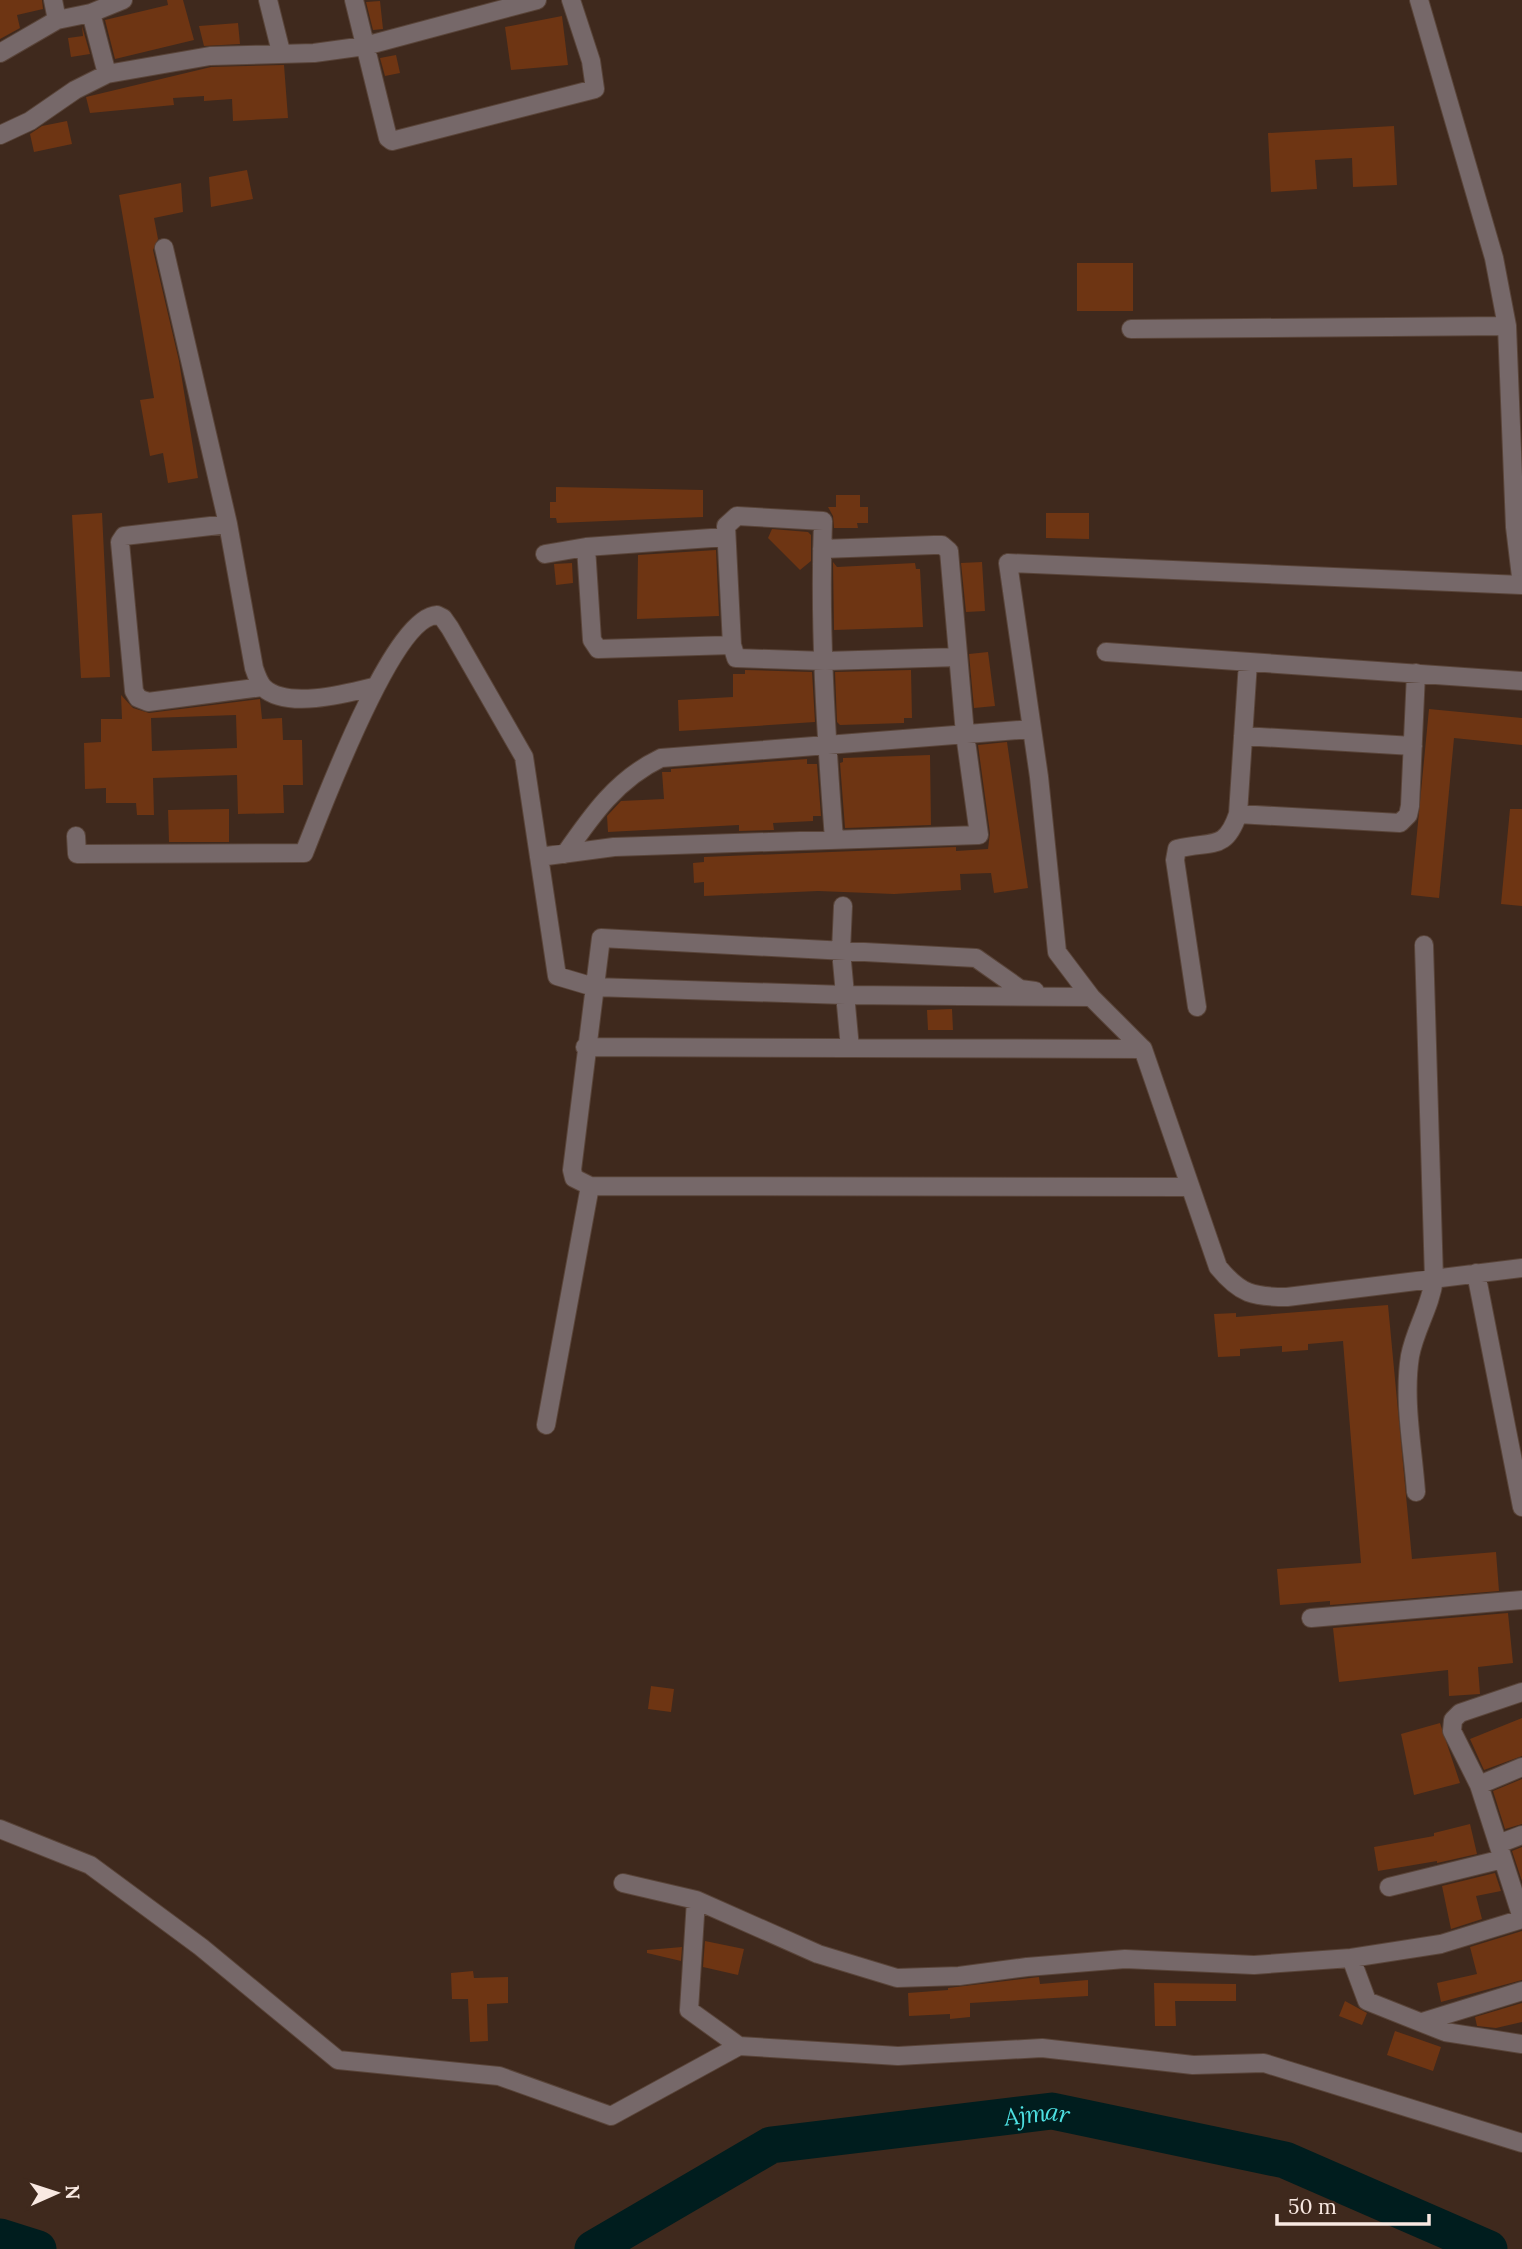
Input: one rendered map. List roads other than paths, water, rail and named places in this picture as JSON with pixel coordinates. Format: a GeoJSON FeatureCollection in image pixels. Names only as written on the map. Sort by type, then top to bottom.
{"type":"FeatureCollection","features":[{"type":"Feature","properties":{"kind":"street"},"geometry":{"type":"LineString","coordinates":[[53,0],[57,20]]}},
{"type":"Feature","properties":{"kind":"street"},"geometry":{"type":"LineString","coordinates":[[0,53],[57,20],[90,13],[123,0]]}},
{"type":"Feature","properties":{"kind":"street"},"geometry":{"type":"LineString","coordinates":[[268,0],[281,52]]}},
{"type":"Feature","properties":{"kind":"street"},"geometry":{"type":"LineString","coordinates":[[354,0],[388,138],[392,141],[595,89],[592,61],[571,0]]}},
{"type":"Feature","properties":{"kind":"street"},"geometry":{"type":"LineString","coordinates":[[0,135],[30,121],[75,90],[107,74],[210,56],[314,52],[365,46],[537,0]]}},
{"type":"Feature","properties":{"kind":"street"},"geometry":{"type":"LineString","coordinates":[[1419,0],[1494,258],[1507,326],[1515,527],[1522,585],[1009,563],[1032,729],[1057,952],[1091,997],[1143,1049],[1218,1267],[1233,1285],[1257,1297],[1287,1297],[1522,1268]]}},
{"type":"Feature","properties":{"kind":"street"},"geometry":{"type":"LineString","coordinates":[[90,13],[107,74]]}},
{"type":"Feature","properties":{"kind":"street"},"geometry":{"type":"LineString","coordinates":[[164,248],[228,524],[254,668],[262,687]]}},
{"type":"Feature","properties":{"kind":"street"},"geometry":{"type":"LineString","coordinates":[[1131,329],[1507,326]]}},
{"type":"Feature","properties":{"kind":"street"},"geometry":{"type":"LineString","coordinates":[[834,839],[827,743],[824,661],[821,519],[737,516],[726,526],[732,645],[736,658],[824,661],[958,657]]}},
{"type":"Feature","properties":{"kind":"street"},"geometry":{"type":"LineString","coordinates":[[228,524],[124,536],[120,542],[134,691],[138,698],[148,702],[262,687],[283,699],[338,695],[373,687]]}},
{"type":"Feature","properties":{"kind":"street"},"geometry":{"type":"LineString","coordinates":[[545,554],[586,547],[725,537]]}},
{"type":"Feature","properties":{"kind":"street"},"geometry":{"type":"LineString","coordinates":[[539,857],[614,847],[979,835],[965,734],[949,551],[942,545],[822,550]]}},
{"type":"Feature","properties":{"kind":"street"},"geometry":{"type":"LineString","coordinates":[[586,547],[592,640],[598,649],[732,645]]}},
{"type":"Feature","properties":{"kind":"street"},"geometry":{"type":"LineString","coordinates":[[76,836],[77,854],[304,853],[373,687],[422,620],[429,615],[443,618],[524,757],[557,976],[594,987],[845,995],[1091,997]]}},
{"type":"Feature","properties":{"kind":"street"},"geometry":{"type":"LineString","coordinates":[[1106,652],[1522,681]]}},
{"type":"Feature","properties":{"kind":"street"},"geometry":{"type":"LineString","coordinates":[[1197,1007],[1174,860],[1177,849],[1222,841],[1230,835],[1238,814],[1248,662]]}},
{"type":"Feature","properties":{"kind":"street"},"geometry":{"type":"LineString","coordinates":[[1238,814],[1400,823],[1408,816],[1410,806],[1416,673]]}},
{"type":"Feature","properties":{"kind":"street"},"geometry":{"type":"LineString","coordinates":[[565,854],[600,805],[621,783],[660,758],[1032,729]]}},
{"type":"Feature","properties":{"kind":"street"},"geometry":{"type":"LineString","coordinates":[[1243,736],[1413,746]]}},
{"type":"Feature","properties":{"kind":"street"},"geometry":{"type":"LineString","coordinates":[[843,906],[841,951],[850,1048]]}},
{"type":"Feature","properties":{"kind":"street"},"geometry":{"type":"LineString","coordinates":[[1091,997],[1020,989],[976,958],[601,938],[585,1047],[572,1170],[580,1184],[590,1186],[1190,1187]]}},
{"type":"Feature","properties":{"kind":"street"},"geometry":{"type":"LineString","coordinates":[[1416,1492],[1408,1377],[1411,1353],[1422,1317],[1430,1304],[1434,1279],[1424,945]]}},
{"type":"Feature","properties":{"kind":"street"},"geometry":{"type":"LineString","coordinates":[[585,1047],[1143,1049]]}},
{"type":"Feature","properties":{"kind":"street"},"geometry":{"type":"LineString","coordinates":[[546,1425],[590,1186]]}},
{"type":"Feature","properties":{"kind":"street"},"geometry":{"type":"LineString","coordinates":[[1476,1273],[1522,1507]]}},
{"type":"Feature","properties":{"kind":"street"},"geometry":{"type":"LineString","coordinates":[[1311,1618],[1522,1600]]}},
{"type":"Feature","properties":{"kind":"street"},"geometry":{"type":"LineString","coordinates":[[623,1883],[696,1900],[818,1954],[897,1978],[959,1976],[1027,1966],[1125,1959],[1254,1965],[1351,1958],[1441,1944],[1522,1918],[1479,1785],[1452,1731],[1453,1720],[1460,1713],[1522,1692]]}},
{"type":"Feature","properties":{"kind":"street"},"geometry":{"type":"LineString","coordinates":[[1479,1785],[1522,1767]]}},
{"type":"Feature","properties":{"kind":"street"},"geometry":{"type":"LineString","coordinates":[[0,1829],[90,1865],[201,1947],[338,2060],[499,2076],[611,2116],[739,2046]]}},
{"type":"Feature","properties":{"kind":"street"},"geometry":{"type":"LineString","coordinates":[[1389,1887],[1501,1852],[1522,1835]]}},
{"type":"Feature","properties":{"kind":"street"},"geometry":{"type":"LineString","coordinates":[[696,1900],[689,2010],[739,2046],[898,2056],[1042,2049],[1193,2065],[1264,2063],[1522,2143]]}},
{"type":"Feature","properties":{"kind":"street"},"geometry":{"type":"LineString","coordinates":[[1351,1958],[1367,2001],[1445,2032],[1522,2044]]}},
{"type":"Feature","properties":{"kind":"street"},"geometry":{"type":"LineString","coordinates":[[1422,2022],[1522,1991]]}},
{"type":"Feature","properties":{"kind":"waterway","name":"Ajmar"},"geometry":{"type":"LineString","coordinates":[[593,2249],[771,2145],[1052,2111],[1285,2160],[1489,2249]]}},
{"type":"Feature","properties":{"kind":"waterway","name":"Ajmar"},"geometry":{"type":"LineString","coordinates":[[0,2237],[38,2249]]}}]}
